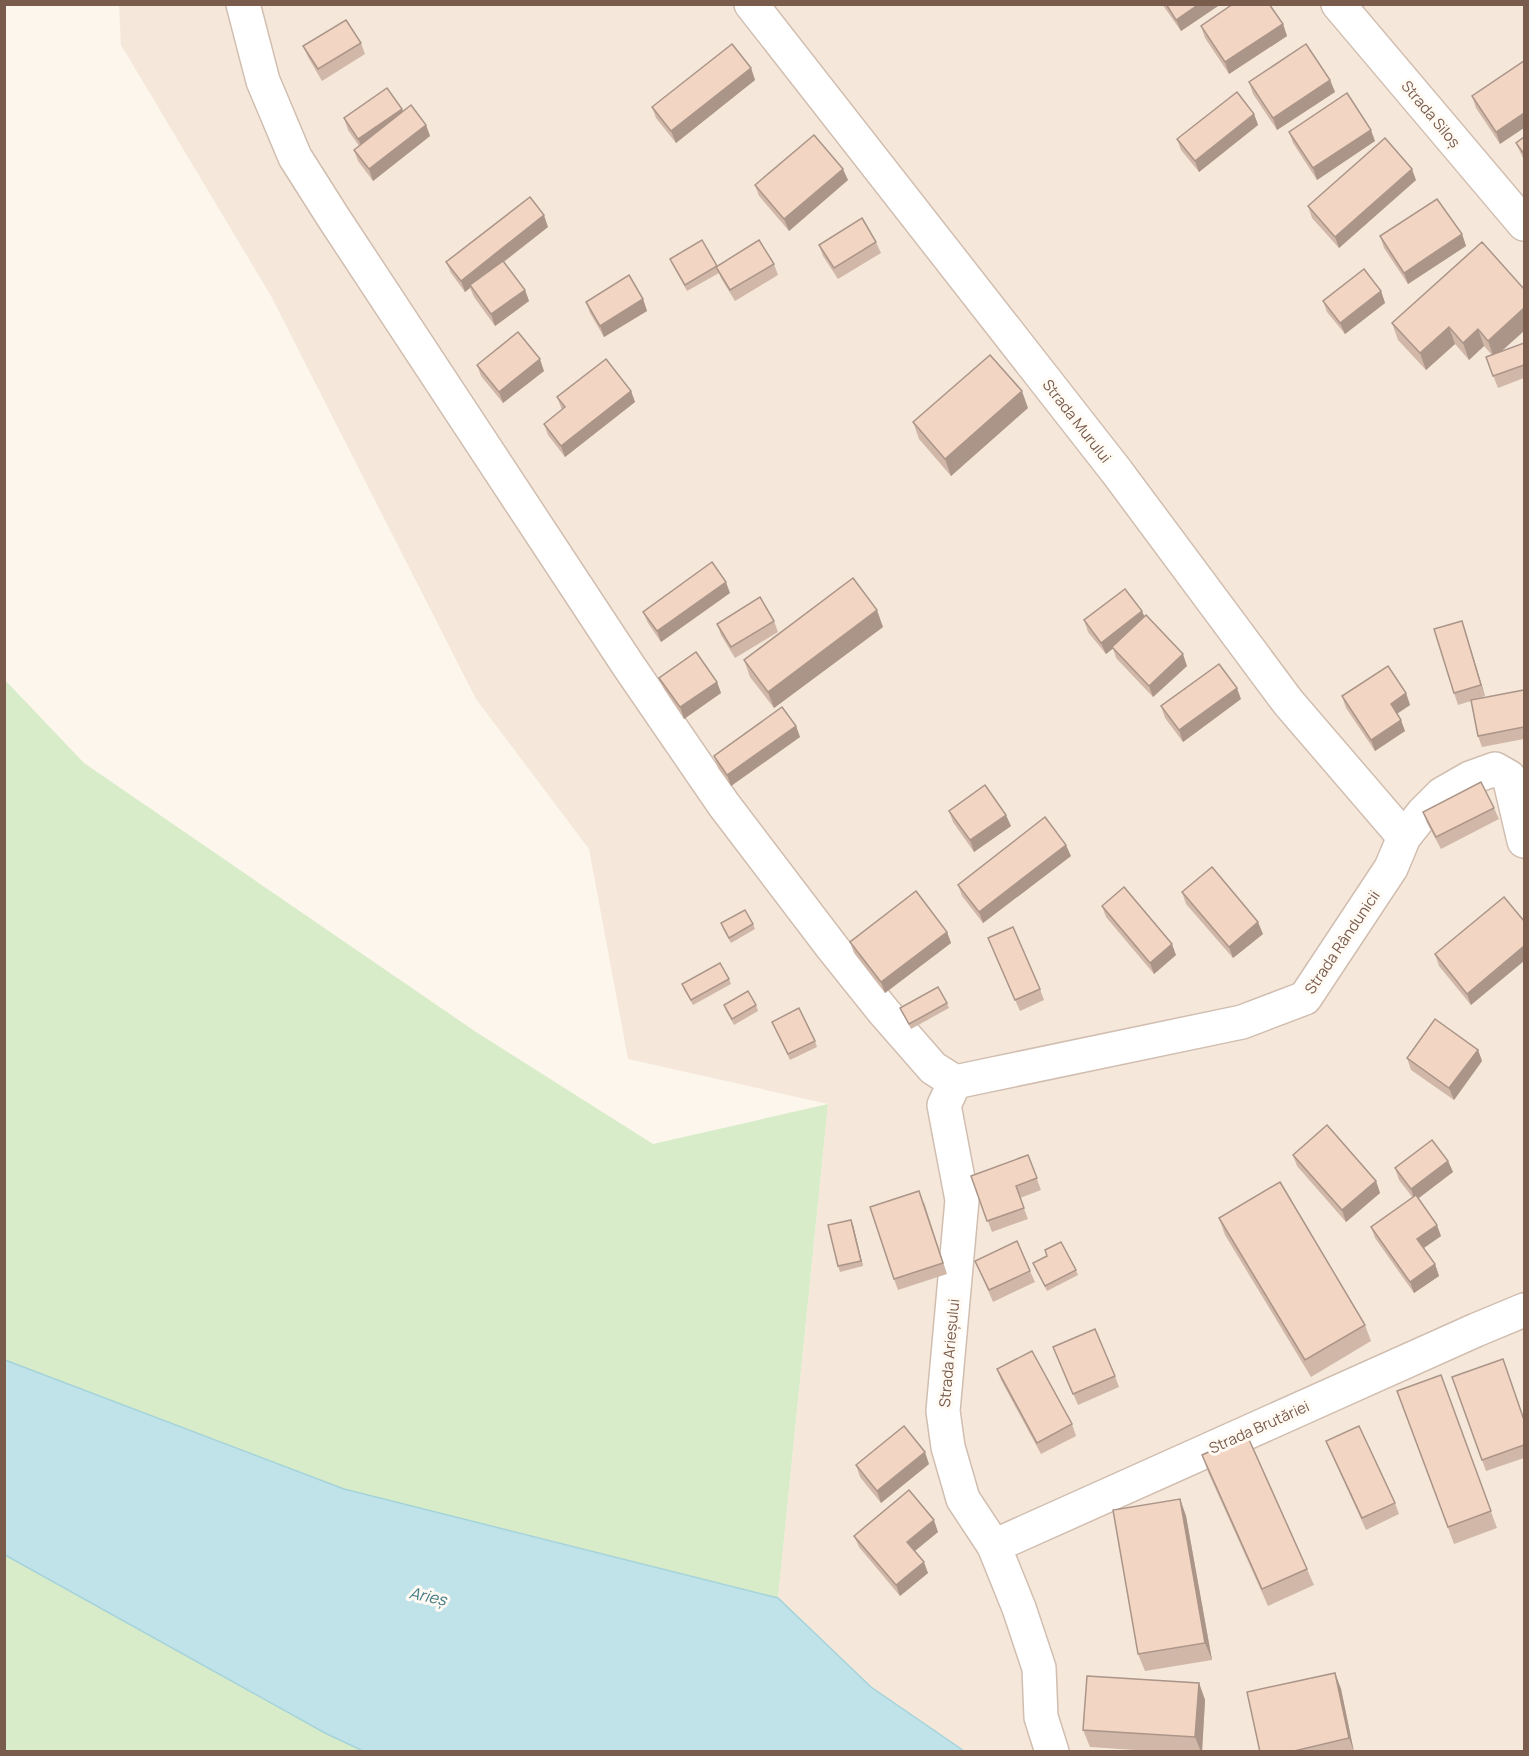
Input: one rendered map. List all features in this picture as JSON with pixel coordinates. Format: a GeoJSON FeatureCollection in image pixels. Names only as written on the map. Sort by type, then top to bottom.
{"type":"FeatureCollection","features":[{"type":"Feature","properties":{"kind":"street"},"geometry":{"type":"LineString","coordinates":[[243,4],[263,81],[295,157],[628,665],[724,805],[831,948],[933,1068],[955,1082]]}},
{"type":"Feature","properties":{"kind":"street","name":"Strada Murului"},"geometry":{"type":"LineString","coordinates":[[751,4],[1117,472],[1288,702],[1404,837]]}},
{"type":"Feature","properties":{"kind":"street","name":"Strada Siloș"},"geometry":{"type":"LineString","coordinates":[[1338,4],[1524,224]]}},
{"type":"Feature","properties":{"kind":"street","name":"Strada Rândunicii"},"geometry":{"type":"LineString","coordinates":[[955,1082],[1242,1022],[1305,998],[1391,868],[1404,837],[1442,794],[1470,778],[1495,769],[1509,777],[1524,841]]}},
{"type":"Feature","properties":{"kind":"street","name":"Strada Arieșului"},"geometry":{"type":"LineString","coordinates":[[955,1082],[944,1105],[962,1200],[943,1411],[948,1447],[963,1499],[994,1546],[1019,1608],[1039,1668],[1041,1717],[1052,1752]]}},
{"type":"Feature","properties":{"kind":"street","name":"Strada Brutăriei"},"geometry":{"type":"LineString","coordinates":[[994,1546],[1524,1310]]}},
{"type":"Feature","properties":{"kind":"shaded area"},"geometry":{"type":"Polygon","coordinates":[[[119,5],[1524,5],[1524,1751],[964,1751],[871,1687],[778,1598],[828,1104],[628,1059],[589,849],[476,699],[271,296],[121,45],[119,5]]]}},
{"type":"Feature","properties":{"kind":"green space"},"geometry":{"type":"Polygon","coordinates":[[[4,679],[84,763],[476,1032],[653,1144],[828,1104],[778,1598],[344,1489],[5,1360],[4,679]]]}},
{"type":"Feature","properties":{"kind":"green space"},"geometry":{"type":"Polygon","coordinates":[[[4,1555],[325,1733],[363,1751],[5,1751],[4,1555]]]}},
{"type":"Feature","properties":{"kind":"water","name":"Arieș"},"geometry":{"type":"Polygon","coordinates":[[[5,1360],[344,1489],[778,1598],[871,1687],[964,1751],[363,1751],[325,1733],[5,1555],[5,1360]]]}},
{"type":"Feature","properties":{"kind":"building"},"geometry":{"type":"Polygon","coordinates":[[[1166,4],[1199,4],[1176,20],[1166,4]]]}},
{"type":"Feature","properties":{"kind":"building"},"geometry":{"type":"Polygon","coordinates":[[[1233,4],[1269,4],[1283,24],[1225,62],[1201,26],[1233,4]]]}},
{"type":"Feature","properties":{"kind":"building"},"geometry":{"type":"Polygon","coordinates":[[[346,20],[361,43],[318,69],[303,46],[346,20]]]}},
{"type":"Feature","properties":{"kind":"building"},"geometry":{"type":"Polygon","coordinates":[[[732,44],[751,68],[671,131],[652,107],[732,44]]]}},
{"type":"Feature","properties":{"kind":"building"},"geometry":{"type":"Polygon","coordinates":[[[1306,44],[1330,80],[1273,118],[1249,82],[1306,44]]]}},
{"type":"Feature","properties":{"kind":"building"},"geometry":{"type":"Polygon","coordinates":[[[1524,61],[1524,113],[1496,132],[1472,96],[1524,61]]]}},
{"type":"Feature","properties":{"kind":"building"},"geometry":{"type":"Polygon","coordinates":[[[387,88],[402,109],[358,139],[344,118],[387,88]]]}},
{"type":"Feature","properties":{"kind":"building"},"geometry":{"type":"Polygon","coordinates":[[[1237,92],[1254,114],[1195,161],[1177,139],[1237,92]]]}},
{"type":"Feature","properties":{"kind":"building"},"geometry":{"type":"Polygon","coordinates":[[[1347,93],[1371,130],[1313,168],[1289,132],[1347,93]]]}},
{"type":"Feature","properties":{"kind":"building"},"geometry":{"type":"Polygon","coordinates":[[[411,105],[426,125],[369,169],[354,150],[411,105]]]}},
{"type":"Feature","properties":{"kind":"building"},"geometry":{"type":"Polygon","coordinates":[[[814,135],[843,169],[784,219],[755,185],[814,135]]]}},
{"type":"Feature","properties":{"kind":"building"},"geometry":{"type":"Polygon","coordinates":[[[1524,137],[1524,154],[1516,143],[1524,137]]]}},
{"type":"Feature","properties":{"kind":"building"},"geometry":{"type":"Polygon","coordinates":[[[1385,138],[1412,169],[1335,237],[1308,206],[1385,138]]]}},
{"type":"Feature","properties":{"kind":"building"},"geometry":{"type":"Polygon","coordinates":[[[530,197],[544,215],[461,281],[446,262],[530,197]]]}},
{"type":"Feature","properties":{"kind":"building"},"geometry":{"type":"Polygon","coordinates":[[[1437,199],[1462,234],[1404,273],[1380,236],[1437,199]]]}},
{"type":"Feature","properties":{"kind":"building"},"geometry":{"type":"Polygon","coordinates":[[[862,218],[876,242],[834,268],[819,245],[862,218]]]}},
{"type":"Feature","properties":{"kind":"building"},"geometry":{"type":"Polygon","coordinates":[[[702,240],[717,266],[685,285],[670,259],[702,240]]]}},
{"type":"Feature","properties":{"kind":"building"},"geometry":{"type":"Polygon","coordinates":[[[759,240],[774,264],[730,290],[716,267],[759,240]]]}},
{"type":"Feature","properties":{"kind":"building"},"geometry":{"type":"Polygon","coordinates":[[[1482,242],[1524,289],[1524,308],[1488,341],[1478,329],[1463,343],[1449,327],[1420,353],[1392,323],[1482,242]]]}},
{"type":"Feature","properties":{"kind":"building"},"geometry":{"type":"Polygon","coordinates":[[[503,261],[525,290],[491,314],[470,285],[503,261]]]}},
{"type":"Feature","properties":{"kind":"building"},"geometry":{"type":"Polygon","coordinates":[[[1364,269],[1381,291],[1340,323],[1323,301],[1364,269]]]}},
{"type":"Feature","properties":{"kind":"building"},"geometry":{"type":"Polygon","coordinates":[[[629,275],[643,299],[600,326],[586,302],[629,275]]]}},
{"type":"Feature","properties":{"kind":"building"},"geometry":{"type":"Polygon","coordinates":[[[518,332],[540,359],[499,392],[477,365],[518,332]]]}},
{"type":"Feature","properties":{"kind":"building"},"geometry":{"type":"Polygon","coordinates":[[[1524,343],[1524,365],[1493,376],[1486,357],[1524,343]]]}},
{"type":"Feature","properties":{"kind":"building"},"geometry":{"type":"Polygon","coordinates":[[[990,355],[1022,391],[945,459],[913,422],[990,355]]]}},
{"type":"Feature","properties":{"kind":"building"},"geometry":{"type":"Polygon","coordinates":[[[606,359],[631,391],[561,446],[544,424],[565,407],[557,397],[606,359]]]}},
{"type":"Feature","properties":{"kind":"building"},"geometry":{"type":"Polygon","coordinates":[[[712,562],[726,582],[657,631],[643,612],[712,562]]]}},
{"type":"Feature","properties":{"kind":"building"},"geometry":{"type":"Polygon","coordinates":[[[853,578],[877,610],[768,692],[744,660],[853,578]]]}},
{"type":"Feature","properties":{"kind":"building"},"geometry":{"type":"Polygon","coordinates":[[[1125,589],[1142,611],[1101,643],[1084,620],[1125,589]]]}},
{"type":"Feature","properties":{"kind":"building"},"geometry":{"type":"Polygon","coordinates":[[[760,597],[774,621],[731,647],[717,624],[760,597]]]}},
{"type":"Feature","properties":{"kind":"building"},"geometry":{"type":"Polygon","coordinates":[[[1146,615],[1183,654],[1149,686],[1112,647],[1146,615]]]}},
{"type":"Feature","properties":{"kind":"building"},"geometry":{"type":"Polygon","coordinates":[[[1462,621],[1481,685],[1454,693],[1434,629],[1462,621]]]}},
{"type":"Feature","properties":{"kind":"building"},"geometry":{"type":"Polygon","coordinates":[[[696,652],[717,682],[680,707],[659,678],[696,652]]]}},
{"type":"Feature","properties":{"kind":"building"},"geometry":{"type":"Polygon","coordinates":[[[1219,664],[1237,688],[1179,730],[1161,706],[1219,664]]]}},
{"type":"Feature","properties":{"kind":"building"},"geometry":{"type":"Polygon","coordinates":[[[1388,666],[1406,693],[1391,704],[1401,720],[1371,740],[1342,696],[1388,666]]]}},
{"type":"Feature","properties":{"kind":"building"},"geometry":{"type":"Polygon","coordinates":[[[1524,690],[1524,727],[1478,736],[1471,700],[1524,690]]]}},
{"type":"Feature","properties":{"kind":"building"},"geometry":{"type":"Polygon","coordinates":[[[782,707],[796,726],[727,775],[714,756],[782,707]]]}},
{"type":"Feature","properties":{"kind":"building"},"geometry":{"type":"Polygon","coordinates":[[[1481,782],[1494,808],[1436,837],[1423,812],[1481,782]]]}},
{"type":"Feature","properties":{"kind":"building"},"geometry":{"type":"Polygon","coordinates":[[[985,785],[1006,815],[970,840],[949,811],[985,785]]]}},
{"type":"Feature","properties":{"kind":"building"},"geometry":{"type":"Polygon","coordinates":[[[1045,817],[1066,845],[979,912],[958,885],[1045,817]]]}},
{"type":"Feature","properties":{"kind":"building"},"geometry":{"type":"Polygon","coordinates":[[[1212,867],[1258,922],[1229,947],[1182,892],[1212,867]]]}},
{"type":"Feature","properties":{"kind":"building"},"geometry":{"type":"Polygon","coordinates":[[[1124,887],[1172,944],[1150,963],[1102,906],[1124,887]]]}},
{"type":"Feature","properties":{"kind":"building"},"geometry":{"type":"Polygon","coordinates":[[[916,891],[947,932],[881,982],[850,942],[916,891]]]}},
{"type":"Feature","properties":{"kind":"building"},"geometry":{"type":"Polygon","coordinates":[[[1504,897],[1524,921],[1524,946],[1467,994],[1435,954],[1504,897]]]}},
{"type":"Feature","properties":{"kind":"building"},"geometry":{"type":"Polygon","coordinates":[[[745,910],[753,924],[729,938],[721,923],[745,910]]]}},
{"type":"Feature","properties":{"kind":"building"},"geometry":{"type":"Polygon","coordinates":[[[1013,927],[1040,989],[1015,1000],[988,938],[1013,927]]]}},
{"type":"Feature","properties":{"kind":"building"},"geometry":{"type":"Polygon","coordinates":[[[720,963],[729,979],[691,1000],[682,984],[720,963]]]}},
{"type":"Feature","properties":{"kind":"building"},"geometry":{"type":"Polygon","coordinates":[[[938,987],[947,1003],[909,1024],[900,1008],[938,987]]]}},
{"type":"Feature","properties":{"kind":"building"},"geometry":{"type":"Polygon","coordinates":[[[748,991],[756,1005],[732,1019],[724,1005],[748,991]]]}},
{"type":"Feature","properties":{"kind":"building"},"geometry":{"type":"Polygon","coordinates":[[[799,1008],[815,1041],[788,1054],[772,1022],[799,1008]]]}},
{"type":"Feature","properties":{"kind":"building"},"geometry":{"type":"Polygon","coordinates":[[[1435,1019],[1478,1050],[1449,1088],[1407,1058],[1435,1019]]]}},
{"type":"Feature","properties":{"kind":"building"},"geometry":{"type":"Polygon","coordinates":[[[1327,1125],[1376,1181],[1342,1210],[1293,1155],[1327,1125]]]}},
{"type":"Feature","properties":{"kind":"building"},"geometry":{"type":"Polygon","coordinates":[[[1432,1140],[1448,1161],[1411,1189],[1395,1168],[1432,1140]]]}},
{"type":"Feature","properties":{"kind":"building"},"geometry":{"type":"Polygon","coordinates":[[[1028,1155],[1037,1178],[1016,1186],[1024,1208],[987,1221],[971,1176],[1028,1155]]]}},
{"type":"Feature","properties":{"kind":"building"},"geometry":{"type":"Polygon","coordinates":[[[1280,1182],[1365,1325],[1305,1360],[1219,1218],[1280,1182]]]}},
{"type":"Feature","properties":{"kind":"building"},"geometry":{"type":"Polygon","coordinates":[[[919,1191],[943,1263],[894,1279],[870,1207],[919,1191]]]}},
{"type":"Feature","properties":{"kind":"building"},"geometry":{"type":"Polygon","coordinates":[[[1416,1195],[1437,1225],[1417,1239],[1435,1264],[1410,1282],[1371,1227],[1416,1195]]]}},
{"type":"Feature","properties":{"kind":"building"},"geometry":{"type":"Polygon","coordinates":[[[851,1220],[861,1261],[838,1266],[828,1225],[851,1220]]]}},
{"type":"Feature","properties":{"kind":"building"},"geometry":{"type":"Polygon","coordinates":[[[1017,1241],[1030,1271],[989,1290],[975,1261],[1017,1241]]]}},
{"type":"Feature","properties":{"kind":"building"},"geometry":{"type":"Polygon","coordinates":[[[1061,1242],[1076,1270],[1045,1286],[1033,1263],[1047,1256],[1045,1250],[1061,1242]]]}},
{"type":"Feature","properties":{"kind":"building"},"geometry":{"type":"Polygon","coordinates":[[[1095,1329],[1115,1376],[1073,1394],[1053,1347],[1095,1329]]]}},
{"type":"Feature","properties":{"kind":"building"},"geometry":{"type":"Polygon","coordinates":[[[1032,1351],[1072,1424],[1037,1443],[997,1369],[1032,1351]]]}},
{"type":"Feature","properties":{"kind":"building"},"geometry":{"type":"Polygon","coordinates":[[[1503,1359],[1524,1420],[1524,1445],[1482,1460],[1452,1377],[1503,1359]]]}},
{"type":"Feature","properties":{"kind":"building"},"geometry":{"type":"Polygon","coordinates":[[[1441,1375],[1491,1511],[1448,1527],[1397,1391],[1441,1375]]]}},
{"type":"Feature","properties":{"kind":"building"},"geometry":{"type":"Polygon","coordinates":[[[904,1426],[925,1452],[877,1491],[856,1465],[904,1426]]]}},
{"type":"Feature","properties":{"kind":"building"},"geometry":{"type":"Polygon","coordinates":[[[1359,1426],[1395,1503],[1362,1518],[1326,1441],[1359,1426]]]}},
{"type":"Feature","properties":{"kind":"building"},"geometry":{"type":"Polygon","coordinates":[[[1247,1435],[1307,1569],[1262,1589],[1202,1455],[1247,1435]]]}},
{"type":"Feature","properties":{"kind":"building"},"geometry":{"type":"Polygon","coordinates":[[[909,1490],[934,1520],[907,1542],[924,1562],[896,1585],[854,1536],[909,1490]]]}},
{"type":"Feature","properties":{"kind":"building"},"geometry":{"type":"Polygon","coordinates":[[[1180,1499],[1205,1643],[1138,1654],[1113,1510],[1180,1499]]]}},
{"type":"Feature","properties":{"kind":"building"},"geometry":{"type":"Polygon","coordinates":[[[1335,1673],[1349,1738],[1290,1752],[1260,1752],[1247,1692],[1335,1673]]]}},
{"type":"Feature","properties":{"kind":"building"},"geometry":{"type":"Polygon","coordinates":[[[1087,1676],[1199,1683],[1195,1737],[1083,1730],[1087,1676]]]}}]}
